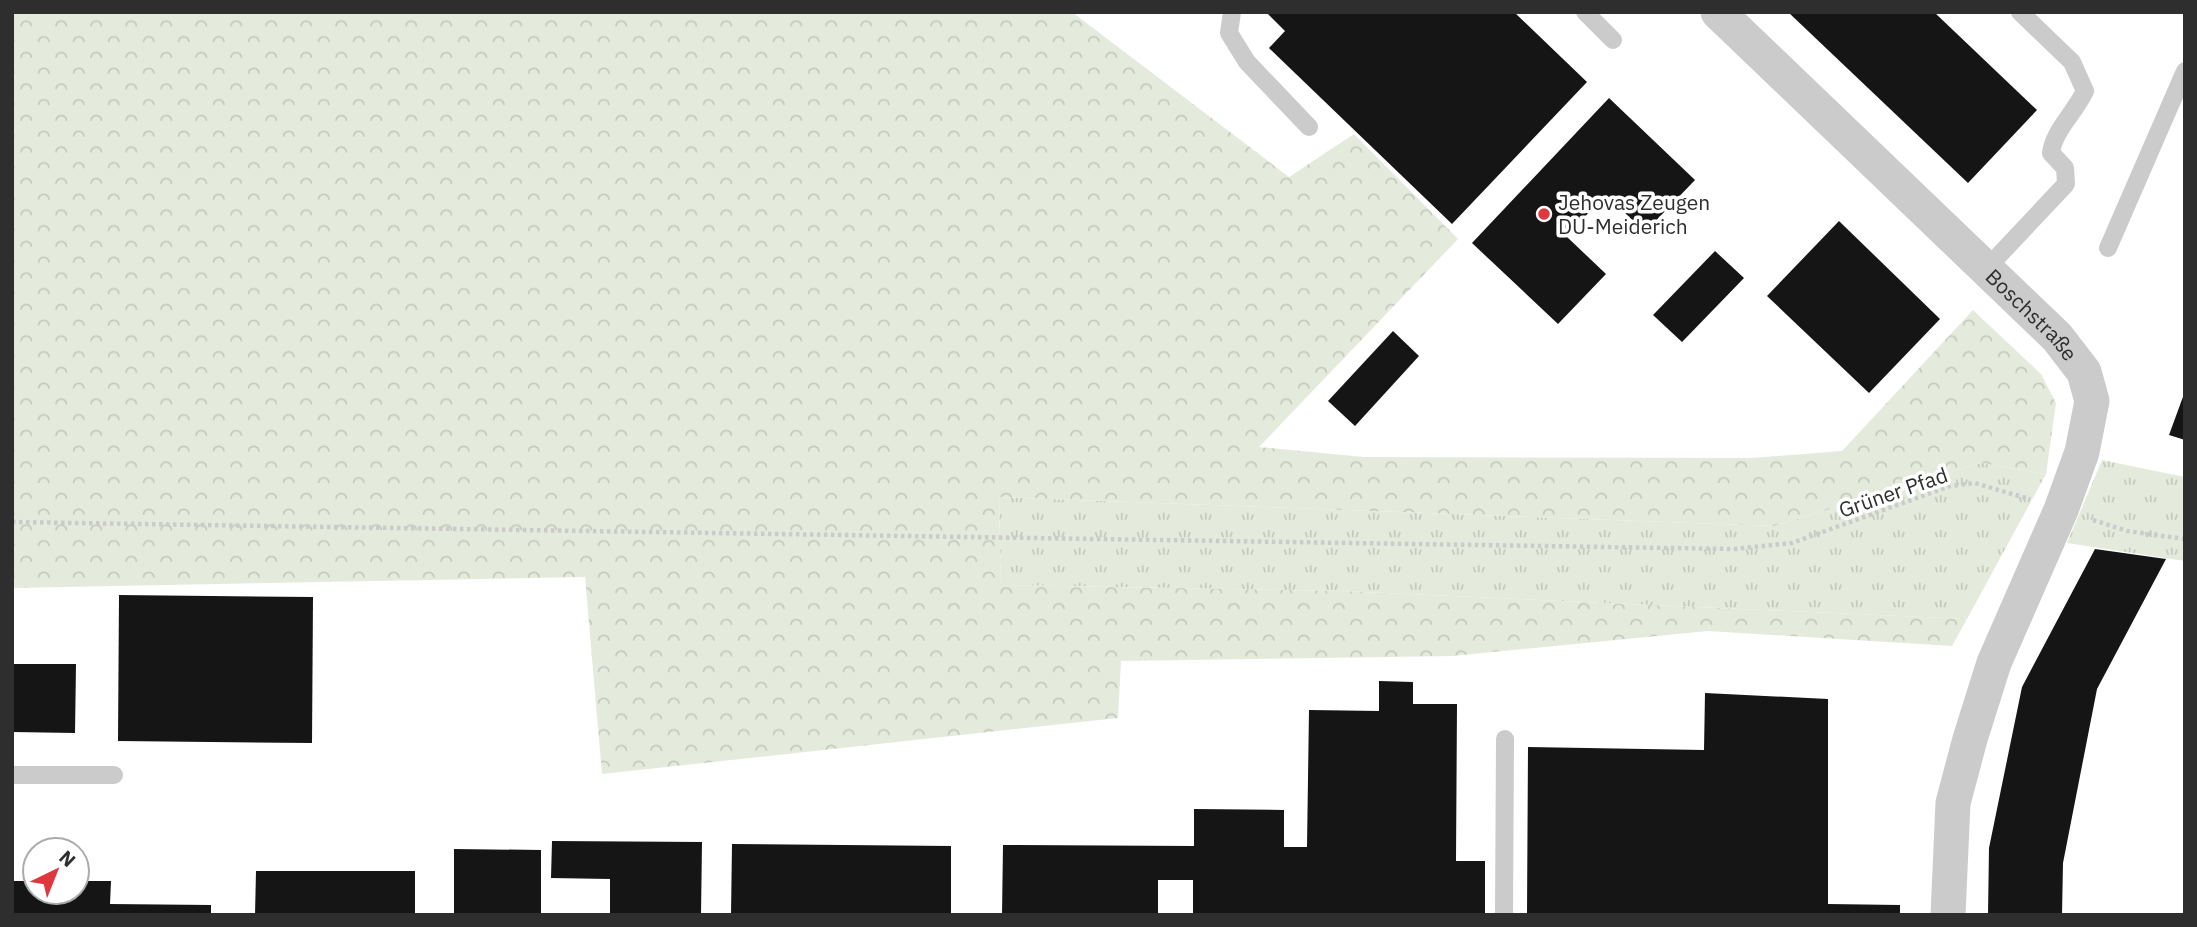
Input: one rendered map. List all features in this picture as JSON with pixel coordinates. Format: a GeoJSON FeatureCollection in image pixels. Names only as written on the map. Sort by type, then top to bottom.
{"type":"FeatureCollection","features":[{"type":"Feature","properties":{"kind":"street","name":"Boschstraße"},"geometry":{"type":"LineString","coordinates":[[1723,14],[2057,337],[2084,372],[2092,401],[2082,452],[2061,510],[1994,663],[1970,739],[1953,803],[1948,915]]}},
{"type":"Feature","properties":{"kind":"lane"},"geometry":{"type":"LineString","coordinates":[[1232,12],[1229,33],[1247,62],[1309,127]]}},
{"type":"Feature","properties":{"kind":"lane"},"geometry":{"type":"LineString","coordinates":[[1585,12],[1613,40]]}},
{"type":"Feature","properties":{"kind":"lane"},"geometry":{"type":"LineString","coordinates":[[1987,268],[2066,184],[2065,168],[2051,153],[2053,136],[2074,113],[2085,91],[2072,62],[2021,12]]}},
{"type":"Feature","properties":{"kind":"lane"},"geometry":{"type":"LineString","coordinates":[[2108,248],[2185,71]]}},
{"type":"Feature","properties":{"kind":"lane"},"geometry":{"type":"LineString","coordinates":[[1504,915],[1505,739]]}},
{"type":"Feature","properties":{"kind":"lane"},"geometry":{"type":"LineString","coordinates":[[12,775],[114,775]]}},
{"type":"Feature","properties":{"kind":"path","name":"Grüner Pfad"},"geometry":{"type":"LineString","coordinates":[[12,522],[1734,549],[1792,543],[1950,486],[1975,483],[2061,510]]}},
{"type":"Feature","properties":{"kind":"path"},"geometry":{"type":"LineString","coordinates":[[2127,531],[2185,539]]}},
{"type":"Feature","properties":{"kind":"green space"},"geometry":{"type":"Polygon","coordinates":[[[12,12],[1072,12],[1289,177],[1354,134],[1458,239],[1259,447],[1364,457],[1751,458],[1842,451],[1973,310],[2041,374],[2056,403],[2046,474],[1981,463],[1774,526],[999,497],[1001,585],[1341,591],[1967,619],[1952,646],[1708,631],[1452,656],[1121,661],[1118,718],[602,774],[585,577],[12,588],[12,12]]]}},
{"type":"Feature","properties":{"kind":"green space"},"geometry":{"type":"Polygon","coordinates":[[[2102,460],[2185,477],[2185,561],[2067,543],[2102,460]]]}},
{"type":"Feature","properties":{"kind":"green space"},"geometry":{"type":"Polygon","coordinates":[[[1981,463],[2046,474],[1967,619],[1341,591],[1001,585],[999,497],[1774,526],[1981,463]]]}},
{"type":"Feature","properties":{"kind":"building"},"geometry":{"type":"Polygon","coordinates":[[[1266,12],[1514,12],[1587,82],[1452,224],[1269,48],[1285,31],[1266,12]]]}},
{"type":"Feature","properties":{"kind":"building"},"geometry":{"type":"Polygon","coordinates":[[[1788,12],[1934,12],[2037,110],[1968,183],[1788,12]]]}},
{"type":"Feature","properties":{"kind":"building","name":"Jehovas Zeugen DU-Meiderich"},"geometry":{"type":"Polygon","coordinates":[[[1609,98],[1695,180],[1645,232],[1606,195],[1566,236],[1606,274],[1558,324],[1472,243],[1609,98]]]}},
{"type":"Feature","properties":{"kind":"building"},"geometry":{"type":"Polygon","coordinates":[[[1839,221],[1940,319],[1869,393],[1767,296],[1839,221]]]}},
{"type":"Feature","properties":{"kind":"building"},"geometry":{"type":"Polygon","coordinates":[[[1715,251],[1744,278],[1682,342],[1653,315],[1715,251]]]}},
{"type":"Feature","properties":{"kind":"building"},"geometry":{"type":"Polygon","coordinates":[[[1393,331],[1419,356],[1355,426],[1328,401],[1393,331]]]}},
{"type":"Feature","properties":{"kind":"building"},"geometry":{"type":"Polygon","coordinates":[[[2185,394],[2185,440],[2169,435],[2185,394]]]}},
{"type":"Feature","properties":{"kind":"building"},"geometry":{"type":"Polygon","coordinates":[[[2095,549],[2166,559],[2097,689],[2063,863],[2062,915],[1988,915],[1989,848],[2022,687],[2095,549]]]}},
{"type":"Feature","properties":{"kind":"building"},"geometry":{"type":"Polygon","coordinates":[[[119,595],[313,597],[312,743],[118,741],[119,595]]]}},
{"type":"Feature","properties":{"kind":"building"},"geometry":{"type":"Polygon","coordinates":[[[12,664],[76,664],[75,733],[12,732],[12,664]]]}},
{"type":"Feature","properties":{"kind":"building"},"geometry":{"type":"Polygon","coordinates":[[[1379,681],[1413,682],[1413,704],[1457,704],[1456,861],[1485,861],[1485,915],[1193,915],[1193,880],[1158,880],[1158,915],[1002,915],[1003,845],[1194,846],[1194,809],[1284,810],[1284,847],[1307,847],[1309,710],[1379,711],[1379,681]]]}},
{"type":"Feature","properties":{"kind":"building"},"geometry":{"type":"Polygon","coordinates":[[[1705,693],[1828,699],[1828,904],[1900,905],[1900,915],[1527,915],[1528,747],[1704,750],[1705,693]]]}},
{"type":"Feature","properties":{"kind":"building"},"geometry":{"type":"Polygon","coordinates":[[[552,841],[702,842],[701,915],[610,915],[610,879],[551,878],[552,841]]]}},
{"type":"Feature","properties":{"kind":"building"},"geometry":{"type":"Polygon","coordinates":[[[732,844],[951,846],[951,915],[731,915],[732,844]]]}},
{"type":"Feature","properties":{"kind":"building"},"geometry":{"type":"Polygon","coordinates":[[[454,849],[541,850],[541,915],[454,915],[454,849]]]}},
{"type":"Feature","properties":{"kind":"building"},"geometry":{"type":"Polygon","coordinates":[[[256,871],[415,871],[415,915],[255,915],[256,871]]]}},
{"type":"Feature","properties":{"kind":"building"},"geometry":{"type":"Polygon","coordinates":[[[12,881],[21,881],[21,906],[91,906],[91,881],[111,881],[110,904],[211,905],[211,915],[12,915],[12,881]]]}},
{"type":"Feature","properties":{"kind":"place","name":"Jehovas Zeugen DU-Meiderich"},"geometry":{"type":"Point","coordinates":[1544,214]}}]}
